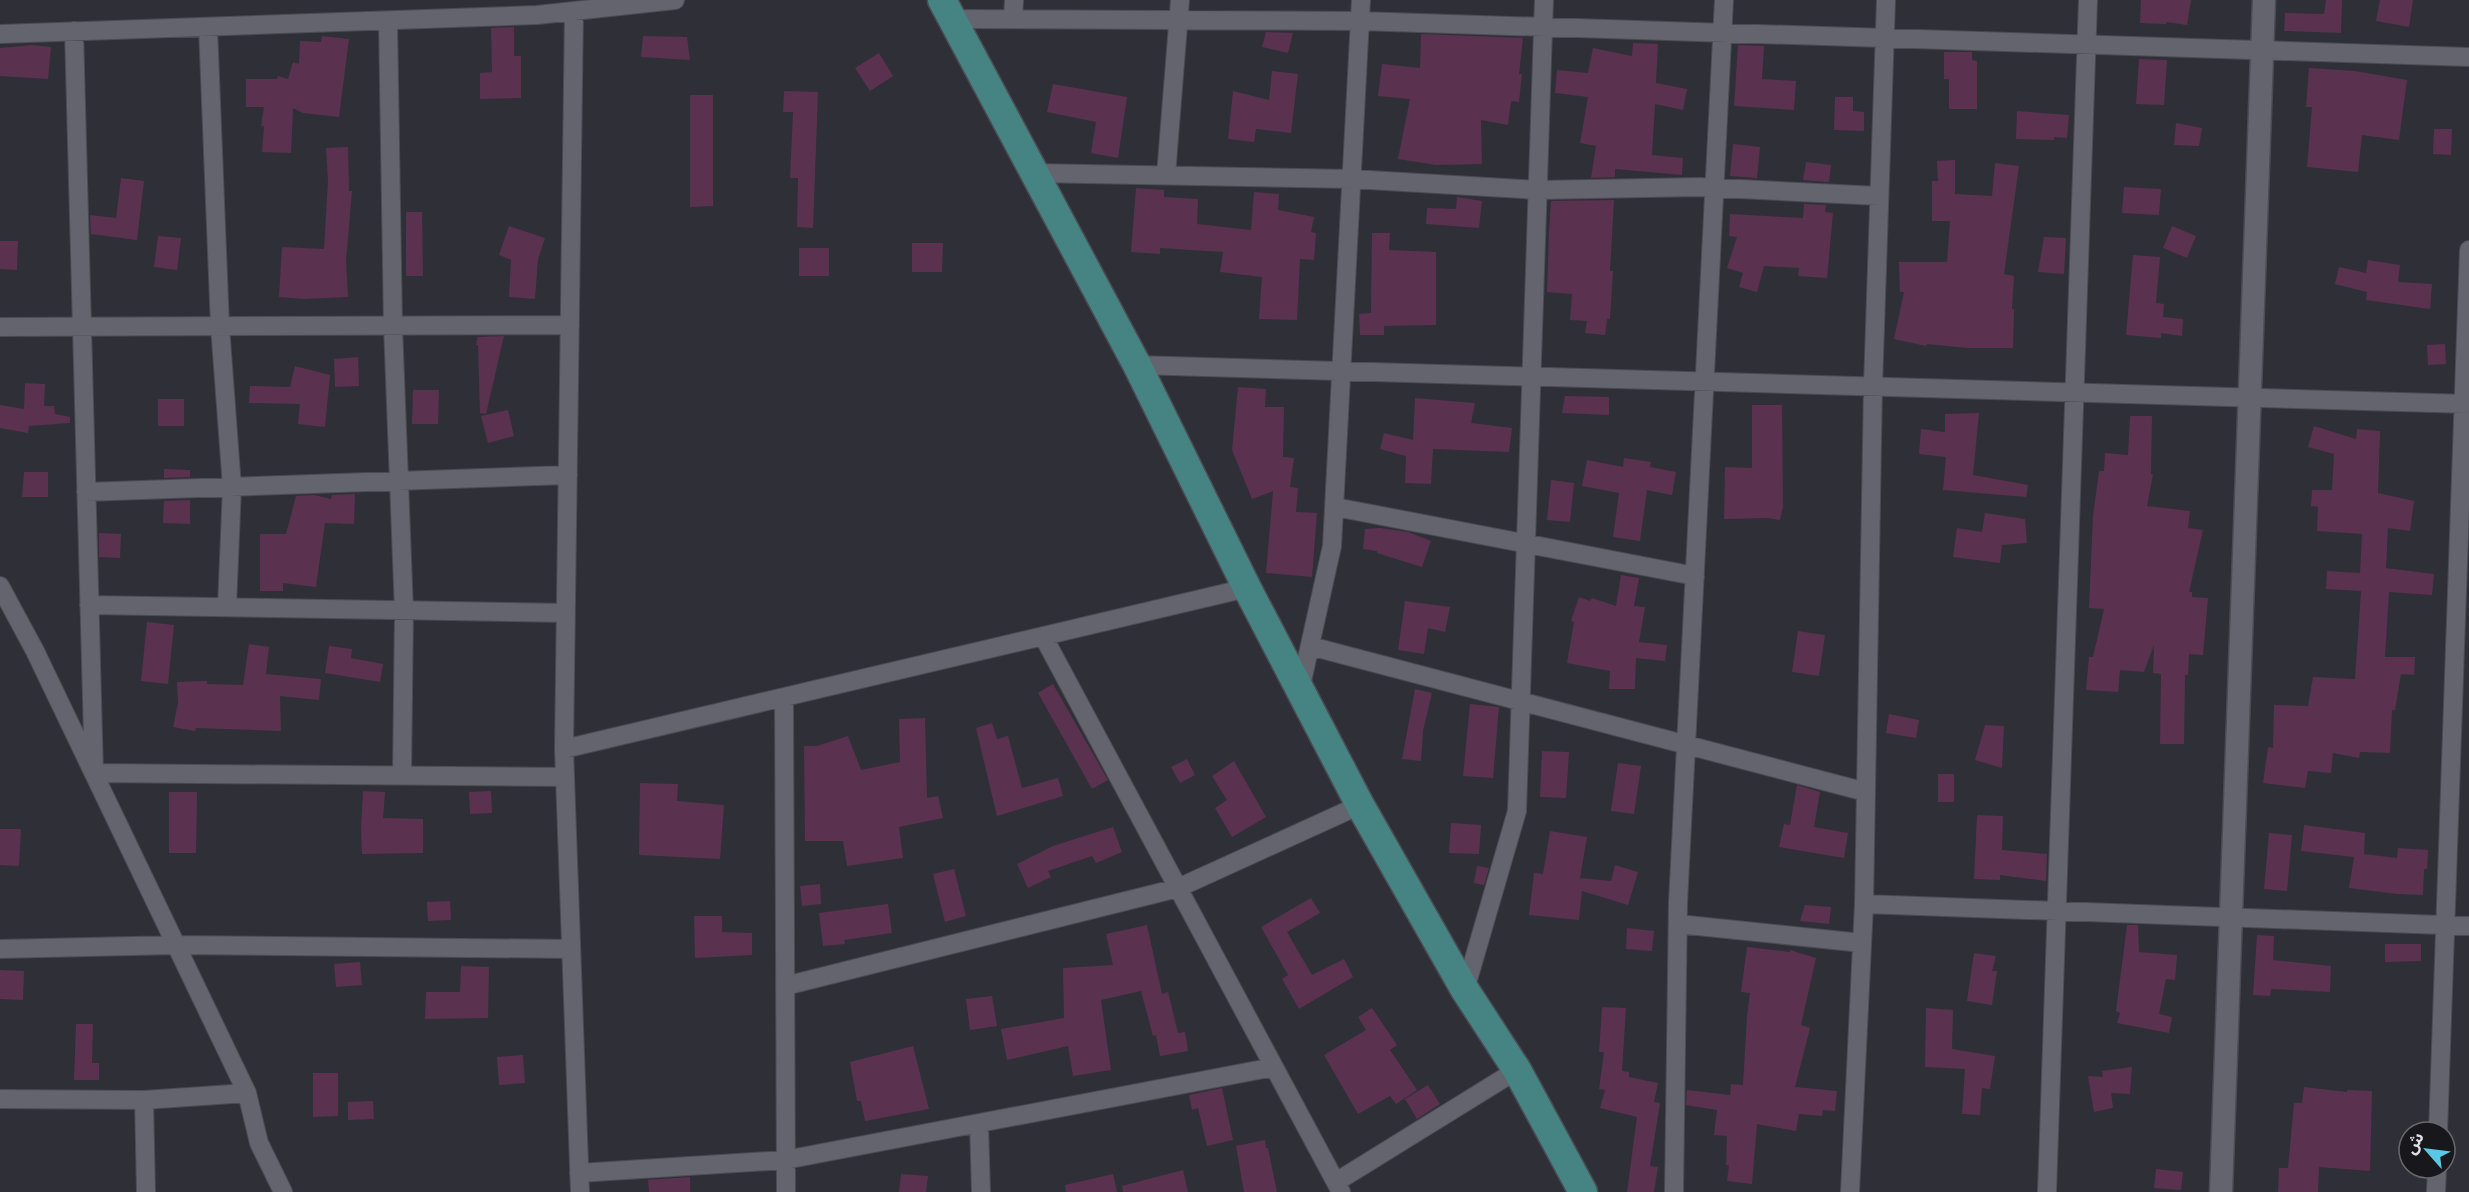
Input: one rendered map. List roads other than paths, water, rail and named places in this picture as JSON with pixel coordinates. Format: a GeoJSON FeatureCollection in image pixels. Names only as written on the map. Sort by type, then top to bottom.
{"type":"FeatureCollection","features":[{"type":"Feature","properties":{"kind":"main road"},"geometry":{"type":"LineString","coordinates":[[947,9],[1137,365],[1247,588],[1360,805],[1465,990],[1517,1070],[1583,1192]]}},
{"type":"Feature","properties":{"kind":"street"},"geometry":{"type":"LineString","coordinates":[[0,34],[537,15],[574,12],[618,3],[675,0]]}},
{"type":"Feature","properties":{"kind":"street"},"geometry":{"type":"LineString","coordinates":[[1013,19],[1014,0]]}},
{"type":"Feature","properties":{"kind":"street"},"geometry":{"type":"LineString","coordinates":[[1166,175],[1180,0]]}},
{"type":"Feature","properties":{"kind":"street"},"geometry":{"type":"LineString","coordinates":[[1300,690],[1332,546],[1361,0]]}},
{"type":"Feature","properties":{"kind":"street"},"geometry":{"type":"LineString","coordinates":[[1465,990],[1517,811],[1545,0]]}},
{"type":"Feature","properties":{"kind":"street"},"geometry":{"type":"LineString","coordinates":[[1674,1192],[1678,924],[1724,0]]}},
{"type":"Feature","properties":{"kind":"street"},"geometry":{"type":"LineString","coordinates":[[1850,1192],[1864,904],[1873,386],[1886,0]]}},
{"type":"Feature","properties":{"kind":"street"},"geometry":{"type":"LineString","coordinates":[[2047,1192],[2088,0]]}},
{"type":"Feature","properties":{"kind":"street"},"geometry":{"type":"LineString","coordinates":[[2221,1192],[2264,0]]}},
{"type":"Feature","properties":{"kind":"street"},"geometry":{"type":"LineString","coordinates":[[947,9],[1013,19],[1360,21],[2469,57]]}},
{"type":"Feature","properties":{"kind":"street"},"geometry":{"type":"LineString","coordinates":[[574,12],[564,749],[580,1192]]}},
{"type":"Feature","properties":{"kind":"street"},"geometry":{"type":"LineString","coordinates":[[388,21],[393,326],[404,610],[402,776]]}},
{"type":"Feature","properties":{"kind":"street"},"geometry":{"type":"LineString","coordinates":[[208,27],[220,326],[232,487],[227,607]]}},
{"type":"Feature","properties":{"kind":"street"},"geometry":{"type":"LineString","coordinates":[[74,31],[94,773]]}},
{"type":"Feature","properties":{"kind":"street"},"geometry":{"type":"LineString","coordinates":[[1034,173],[1352,179],[1538,190],[1714,188],[1879,196]]}},
{"type":"Feature","properties":{"kind":"street"},"geometry":{"type":"LineString","coordinates":[[2438,1120],[2466,404],[2469,250]]}},
{"type":"Feature","properties":{"kind":"street"},"geometry":{"type":"LineString","coordinates":[[0,327],[570,325]]}},
{"type":"Feature","properties":{"kind":"street"},"geometry":{"type":"LineString","coordinates":[[1137,365],[2466,404]]}},
{"type":"Feature","properties":{"kind":"street"},"geometry":{"type":"LineString","coordinates":[[86,492],[568,476]]}},
{"type":"Feature","properties":{"kind":"street"},"geometry":{"type":"LineString","coordinates":[[1335,507],[1695,576]]}},
{"type":"Feature","properties":{"kind":"street"},"geometry":{"type":"LineString","coordinates":[[0,586],[35,651],[247,1093],[259,1143],[283,1192]]}},
{"type":"Feature","properties":{"kind":"street"},"geometry":{"type":"LineString","coordinates":[[564,749],[1247,588]]}},
{"type":"Feature","properties":{"kind":"street"},"geometry":{"type":"LineString","coordinates":[[89,605],[566,613]]}},
{"type":"Feature","properties":{"kind":"street"},"geometry":{"type":"LineString","coordinates":[[1043,636],[1339,1187],[1517,1070]]}},
{"type":"Feature","properties":{"kind":"street"},"geometry":{"type":"LineString","coordinates":[[1310,646],[1866,792]]}},
{"type":"Feature","properties":{"kind":"street"},"geometry":{"type":"LineString","coordinates":[[784,697],[786,1192]]}},
{"type":"Feature","properties":{"kind":"street"},"geometry":{"type":"LineString","coordinates":[[94,773],[565,777]]}},
{"type":"Feature","properties":{"kind":"street"},"geometry":{"type":"LineString","coordinates":[[785,986],[1178,888],[1360,805]]}},
{"type":"Feature","properties":{"kind":"street"},"geometry":{"type":"LineString","coordinates":[[1864,904],[2469,926]]}},
{"type":"Feature","properties":{"kind":"street"},"geometry":{"type":"LineString","coordinates":[[1678,924],[1862,943]]}},
{"type":"Feature","properties":{"kind":"street"},"geometry":{"type":"LineString","coordinates":[[0,949],[176,945],[571,949]]}},
{"type":"Feature","properties":{"kind":"street"},"geometry":{"type":"LineString","coordinates":[[579,1173],[785,1160],[1274,1067]]}},
{"type":"Feature","properties":{"kind":"street"},"geometry":{"type":"LineString","coordinates":[[0,1099],[144,1100],[247,1093]]}},
{"type":"Feature","properties":{"kind":"street"},"geometry":{"type":"LineString","coordinates":[[144,1100],[146,1192]]}},
{"type":"Feature","properties":{"kind":"street"},"geometry":{"type":"LineString","coordinates":[[979,1124],[981,1192]]}}]}
